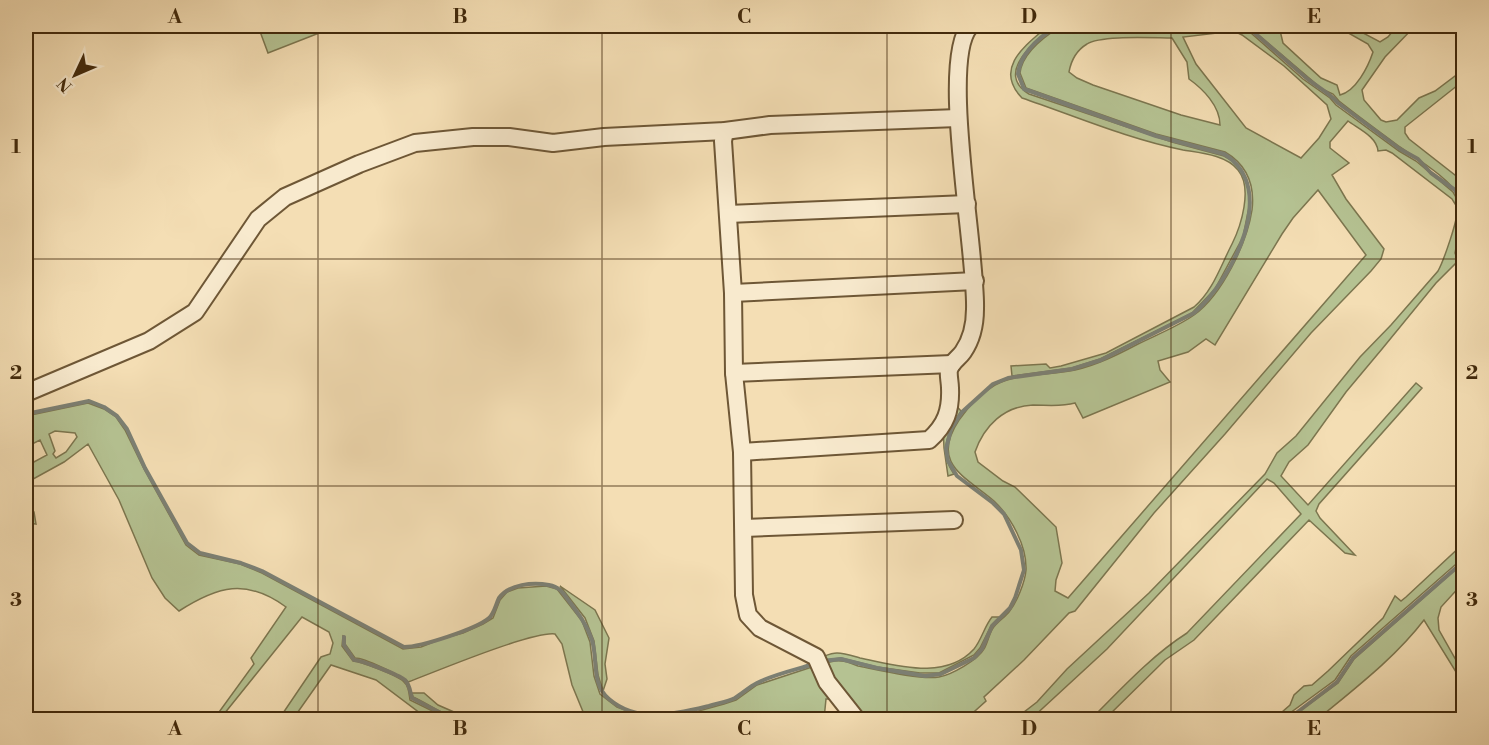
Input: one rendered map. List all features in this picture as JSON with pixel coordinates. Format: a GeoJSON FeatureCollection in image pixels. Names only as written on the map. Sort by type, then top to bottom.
{"type":"FeatureCollection","features":[{"type":"Feature","properties":{"kind":"street"},"geometry":{"type":"LineString","coordinates":[[742,452],[929,440],[942,427],[950,409],[949,370],[962,354],[974,327],[975,281],[958,118],[964,30]]}},
{"type":"Feature","properties":{"kind":"street"},"geometry":{"type":"LineString","coordinates":[[26,393],[149,341],[178,325],[195,312],[258,219],[285,197],[312,183],[397,148],[415,143],[474,137],[509,137],[553,143],[604,137],[726,131],[780,124],[958,118]]}},
{"type":"Feature","properties":{"kind":"street"},"geometry":{"type":"LineString","coordinates":[[726,131],[723,141],[733,293],[734,373],[742,452],[744,595],[748,615],[760,628],[816,657],[827,682],[857,720]]}},
{"type":"Feature","properties":{"kind":"street"},"geometry":{"type":"LineString","coordinates":[[728,214],[967,204]]}},
{"type":"Feature","properties":{"kind":"street"},"geometry":{"type":"LineString","coordinates":[[733,293],[975,281]]}},
{"type":"Feature","properties":{"kind":"street"},"geometry":{"type":"LineString","coordinates":[[734,373],[952,364]]}},
{"type":"Feature","properties":{"kind":"street"},"geometry":{"type":"LineString","coordinates":[[744,528],[954,520]]}},
{"type":"Feature","properties":{"kind":"green space"},"geometry":{"type":"Polygon","coordinates":[[[258,26],[337,26],[268,53],[258,26]]]}},
{"type":"Feature","properties":{"kind":"green space"},"geometry":{"type":"Polygon","coordinates":[[[1048,26],[1055,26],[1029,48],[1017,67],[1016,76],[1019,86],[1029,94],[1172,142],[1224,156],[1236,163],[1244,175],[1250,202],[1243,237],[1215,289],[1192,313],[1100,359],[1072,368],[1012,376],[1011,366],[1046,364],[1050,368],[1106,353],[1194,307],[1201,301],[1216,277],[1235,236],[1244,207],[1245,187],[1242,178],[1238,170],[1227,161],[1142,140],[1022,98],[1014,87],[1011,77],[1012,67],[1022,49],[1048,26]]]}},
{"type":"Feature","properties":{"kind":"green space"},"geometry":{"type":"Polygon","coordinates":[[[1061,26],[1243,26],[1336,105],[1416,161],[1453,192],[1460,204],[1463,214],[1455,253],[1458,261],[1436,283],[1346,392],[1308,445],[1289,462],[1281,476],[1308,505],[1416,383],[1422,388],[1319,504],[1316,511],[1355,555],[1345,553],[1309,520],[1194,640],[1165,660],[1105,719],[1091,719],[1149,662],[1187,633],[1301,514],[1274,483],[1267,479],[1107,649],[1031,719],[1011,719],[1037,702],[1067,669],[1149,593],[1265,474],[1277,453],[1296,436],[1360,357],[1438,271],[1453,230],[1457,213],[1456,205],[1452,199],[1392,153],[1386,150],[1378,151],[1371,137],[1348,121],[1330,142],[1330,148],[1349,163],[1332,175],[1346,199],[1384,249],[1381,259],[1311,333],[1154,513],[1075,611],[1069,613],[984,697],[986,701],[966,719],[860,719],[823,663],[843,661],[876,670],[931,678],[950,673],[981,653],[993,628],[1012,608],[1022,586],[1026,561],[1017,532],[994,501],[963,476],[955,468],[950,458],[948,448],[951,435],[963,415],[985,392],[1004,381],[1024,376],[1065,372],[1091,365],[1115,356],[1194,315],[1214,295],[1223,282],[1245,238],[1253,201],[1251,184],[1244,169],[1233,157],[1225,152],[1156,134],[1026,88],[1020,73],[1025,59],[1035,46],[1061,26]],[[1234,31],[1183,37],[1196,64],[1246,128],[1301,158],[1319,138],[1331,119],[1327,105],[1284,66],[1234,31]],[[1172,38],[1094,41],[1083,46],[1077,53],[1069,72],[1093,85],[1181,115],[1220,125],[1214,105],[1205,93],[1189,79],[1187,62],[1172,38]],[[1318,190],[1293,218],[1215,345],[1206,339],[1188,352],[1158,361],[1160,370],[1170,382],[1083,418],[1075,403],[1023,406],[1004,413],[984,434],[975,452],[978,462],[1015,487],[1056,527],[1062,563],[1055,591],[1068,598],[1366,255],[1318,190]]]}},
{"type":"Feature","properties":{"kind":"green space"},"geometry":{"type":"Polygon","coordinates":[[[1248,26],[1279,26],[1283,43],[1321,78],[1337,85],[1340,95],[1356,84],[1365,71],[1373,52],[1368,44],[1336,26],[1350,26],[1380,42],[1388,37],[1397,26],[1415,26],[1385,57],[1362,90],[1364,100],[1381,120],[1386,122],[1397,120],[1419,98],[1435,91],[1463,70],[1463,81],[1405,127],[1405,133],[1409,139],[1455,175],[1463,167],[1463,201],[1442,177],[1353,112],[1333,94],[1322,89],[1248,26]]]}},
{"type":"Feature","properties":{"kind":"green space"},"geometry":{"type":"Polygon","coordinates":[[[953,402],[961,411],[952,426],[947,442],[947,458],[954,474],[948,476],[943,427],[953,402]]]}},
{"type":"Feature","properties":{"kind":"green space"},"geometry":{"type":"Polygon","coordinates":[[[88,403],[104,409],[116,417],[125,430],[186,545],[199,555],[240,564],[262,573],[403,649],[421,647],[483,624],[493,618],[500,600],[507,592],[518,588],[546,586],[557,589],[582,621],[590,642],[594,676],[600,694],[617,707],[639,715],[658,717],[684,715],[736,700],[757,685],[815,666],[835,699],[826,699],[824,719],[586,719],[572,685],[562,644],[555,634],[506,645],[408,682],[382,667],[355,658],[345,644],[343,636],[342,646],[353,661],[387,672],[400,679],[408,687],[410,700],[449,719],[432,719],[424,716],[376,680],[331,665],[293,719],[279,719],[321,657],[330,654],[333,643],[329,632],[302,617],[220,719],[214,719],[254,664],[251,658],[286,607],[258,592],[232,589],[219,591],[179,611],[165,598],[152,578],[119,500],[88,444],[64,462],[26,483],[26,447],[26,416],[88,403]],[[55,431],[49,434],[56,458],[66,452],[77,437],[75,433],[55,431]],[[40,440],[26,447],[34,462],[47,455],[40,440]]]}},
{"type":"Feature","properties":{"kind":"green space"},"geometry":{"type":"Polygon","coordinates":[[[26,500],[34,512],[36,524],[29,523],[26,530],[26,500]]]}},
{"type":"Feature","properties":{"kind":"green space"},"geometry":{"type":"Polygon","coordinates":[[[1463,544],[1463,558],[1351,656],[1335,680],[1284,719],[1274,719],[1290,705],[1294,695],[1304,686],[1312,685],[1383,618],[1395,596],[1401,601],[1463,544]]]}},
{"type":"Feature","properties":{"kind":"green space"},"geometry":{"type":"Polygon","coordinates":[[[1463,563],[1463,583],[1441,607],[1438,618],[1439,630],[1457,662],[1456,672],[1424,620],[1387,660],[1318,719],[1289,719],[1338,683],[1354,659],[1463,563]]]}},
{"type":"Feature","properties":{"kind":"green space"},"geometry":{"type":"Polygon","coordinates":[[[560,586],[595,610],[609,638],[605,664],[607,679],[603,691],[598,675],[594,641],[585,618],[560,586]]]}},
{"type":"Feature","properties":{"kind":"green space"},"geometry":{"type":"Polygon","coordinates":[[[992,617],[1000,617],[991,626],[974,655],[939,673],[920,673],[877,667],[841,658],[825,660],[819,658],[840,653],[904,667],[935,668],[949,665],[962,659],[974,649],[992,617]]]}},
{"type":"Feature","properties":{"kind":"green space"},"geometry":{"type":"Polygon","coordinates":[[[412,693],[424,693],[438,705],[470,719],[448,715],[413,697],[412,693]]]}},
{"type":"Feature","properties":{"kind":"waterway"},"geometry":{"type":"LineString","coordinates":[[822,661],[841,659],[925,676],[941,674],[974,658],[982,649],[992,626],[1010,608],[1024,570],[1021,550],[1004,514],[957,476],[948,461],[946,449],[951,429],[962,412],[993,384],[1008,378],[1072,369],[1101,360],[1194,313],[1222,280],[1235,258],[1244,235],[1249,211],[1249,189],[1241,170],[1224,154],[1156,136],[1024,89],[1018,74],[1023,59],[1038,40],[1057,26]]}},
{"type":"Feature","properties":{"kind":"waterway"},"geometry":{"type":"LineString","coordinates":[[1246,26],[1308,80],[1400,149],[1418,159],[1431,173],[1455,190],[1464,206]]}},
{"type":"Feature","properties":{"kind":"waterway"},"geometry":{"type":"LineString","coordinates":[[1464,227],[1458,253],[1464,262]]}},
{"type":"Feature","properties":{"kind":"waterway"},"geometry":{"type":"LineString","coordinates":[[26,414],[89,401],[104,407],[117,416],[127,429],[145,468],[187,543],[200,553],[241,563],[262,571],[404,647],[435,641],[473,627],[491,616],[503,593],[522,585],[543,584],[559,589],[582,619],[592,640],[597,679],[603,693],[620,707],[632,712],[671,714],[729,701],[764,680],[814,664]]}},
{"type":"Feature","properties":{"kind":"waterway"},"geometry":{"type":"LineString","coordinates":[[1287,720],[1337,682],[1353,658],[1464,561]]}},
{"type":"Feature","properties":{"kind":"waterway"},"geometry":{"type":"LineString","coordinates":[[344,637],[344,645],[354,660],[388,671],[405,680],[412,698],[454,720]]}}]}
